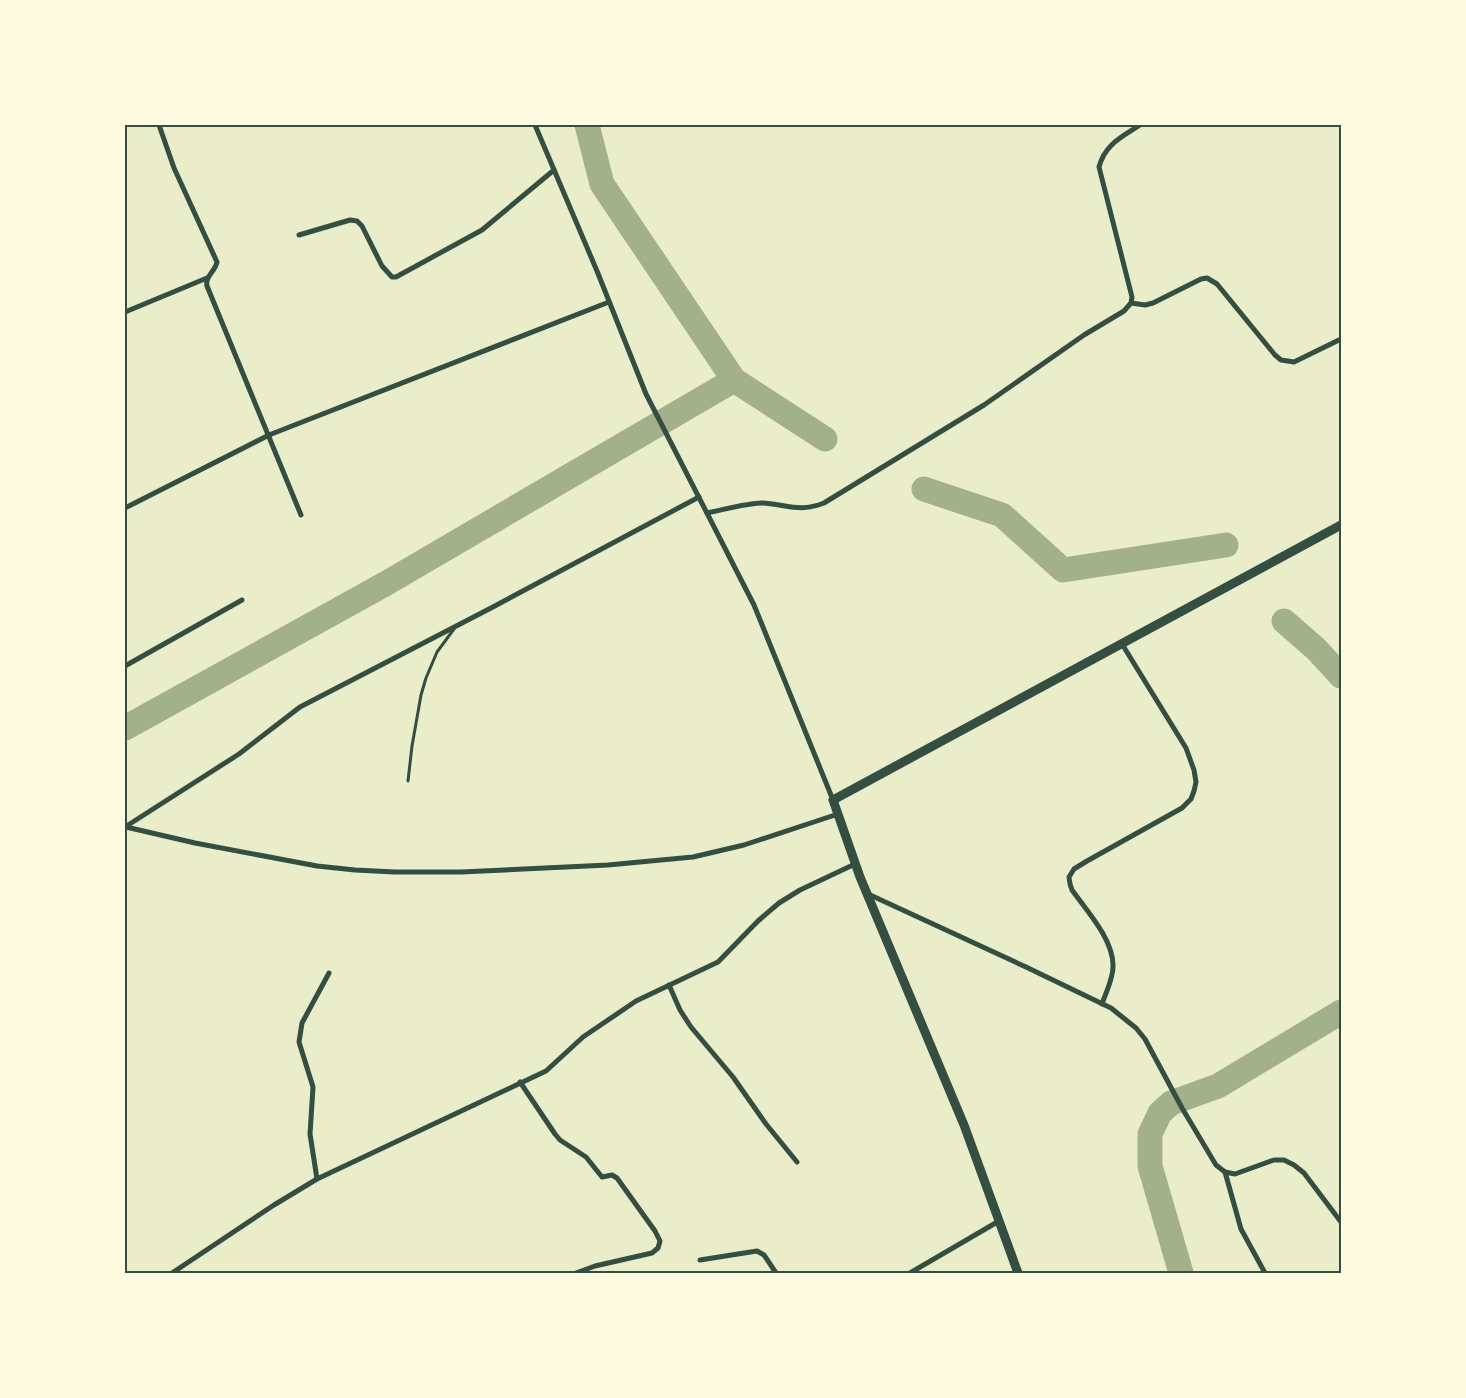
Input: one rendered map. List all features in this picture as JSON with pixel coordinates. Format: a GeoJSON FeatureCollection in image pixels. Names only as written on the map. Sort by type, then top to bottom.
{"type":"FeatureCollection","features":[{"type":"Feature","properties":{"kind":"street"},"geometry":{"type":"LineString","coordinates":[[125,312],[207,278],[217,262],[174,168],[159,125]]}},
{"type":"Feature","properties":{"kind":"street"},"geometry":{"type":"LineString","coordinates":[[535,125],[646,394],[754,605],[833,800],[867,894],[964,1125],[1018,1273]]}},
{"type":"Feature","properties":{"kind":"street"},"geometry":{"type":"LineString","coordinates":[[707,513],[761,503],[802,509],[824,503],[984,405],[1084,335],[1124,311],[1131,304],[1132,297],[1099,167],[1102,156],[1111,145],[1140,125]]}},
{"type":"Feature","properties":{"kind":"street"},"geometry":{"type":"LineString","coordinates":[[300,235],[350,220],[357,221],[362,226],[386,272],[392,278],[396,277],[482,230],[554,170]]}},
{"type":"Feature","properties":{"kind":"street"},"geometry":{"type":"LineString","coordinates":[[207,278],[207,286],[300,514]]}},
{"type":"Feature","properties":{"kind":"street"},"geometry":{"type":"LineString","coordinates":[[1131,304],[1145,305],[1153,303],[1201,279],[1207,278],[1217,284],[1281,360],[1294,362],[1341,339]]}},
{"type":"Feature","properties":{"kind":"street"},"geometry":{"type":"LineString","coordinates":[[125,508],[269,435],[609,302]]}},
{"type":"Feature","properties":{"kind":"street"},"geometry":{"type":"LineString","coordinates":[[126,827],[239,754],[300,707],[699,497]]}},
{"type":"Feature","properties":{"kind":"street"},"geometry":{"type":"LineString","coordinates":[[833,800],[1341,525]]}},
{"type":"Feature","properties":{"kind":"street"},"geometry":{"type":"LineString","coordinates":[[125,666],[242,600]]}},
{"type":"Feature","properties":{"kind":"street"},"geometry":{"type":"LineString","coordinates":[[1102,1004],[1113,968],[1110,947],[1072,890],[1069,877],[1074,869],[1087,860],[1182,808],[1190,799],[1196,782],[1186,748],[1122,644]]}},
{"type":"Feature","properties":{"kind":"street"},"geometry":{"type":"LineString","coordinates":[[126,827],[195,843],[317,866],[395,872],[460,872],[608,865],[693,857],[744,845],[838,814]]}},
{"type":"Feature","properties":{"kind":"street"},"geometry":{"type":"LineString","coordinates":[[172,1273],[274,1205],[317,1179],[546,1070],[583,1037],[610,1017],[636,1001],[718,962],[758,921],[779,903],[800,890],[856,864]]}},
{"type":"Feature","properties":{"kind":"street"},"geometry":{"type":"LineString","coordinates":[[867,894],[1111,1008],[1136,1028],[1145,1039],[1182,1108],[1216,1165],[1225,1172],[1234,1174],[1274,1160],[1284,1160],[1304,1173],[1341,1222]]}},
{"type":"Feature","properties":{"kind":"street"},"geometry":{"type":"LineString","coordinates":[[317,1179],[310,1134],[313,1087],[299,1042],[302,1023],[329,973]]}},
{"type":"Feature","properties":{"kind":"street"},"geometry":{"type":"LineString","coordinates":[[669,985],[680,1010],[691,1027],[734,1076],[766,1124],[798,1162]]}},
{"type":"Feature","properties":{"kind":"street"},"geometry":{"type":"LineString","coordinates":[[520,1082],[560,1140],[586,1157],[602,1177],[612,1175],[617,1178],[655,1231],[660,1241],[656,1251],[595,1266],[576,1273]]}},
{"type":"Feature","properties":{"kind":"street"},"geometry":{"type":"LineString","coordinates":[[1225,1172],[1241,1229],[1265,1273]]}},
{"type":"Feature","properties":{"kind":"street"},"geometry":{"type":"LineString","coordinates":[[910,1273],[999,1221]]}},
{"type":"Feature","properties":{"kind":"street"},"geometry":{"type":"LineString","coordinates":[[700,1260],[757,1251],[764,1255],[776,1273]]}},
{"type":"Feature","properties":{"kind":"lane"},"geometry":{"type":"LineString","coordinates":[[408,781],[412,746],[426,678],[438,652],[456,625]]}},
{"type":"Feature","properties":{"kind":"waterway"},"geometry":{"type":"LineString","coordinates":[[587,125],[602,184],[734,380],[825,439]]}},
{"type":"Feature","properties":{"kind":"waterway"},"geometry":{"type":"LineString","coordinates":[[125,728],[385,584],[734,380]]}},
{"type":"Feature","properties":{"kind":"waterway"},"geometry":{"type":"LineString","coordinates":[[924,489],[1002,515],[1063,570],[1226,545]]}},
{"type":"Feature","properties":{"kind":"waterway"},"geometry":{"type":"LineString","coordinates":[[1284,621],[1316,649],[1341,676]]}},
{"type":"Feature","properties":{"kind":"waterway"},"geometry":{"type":"LineString","coordinates":[[1181,1273],[1150,1166],[1150,1134],[1160,1113],[1171,1103],[1218,1086],[1341,1012]]}}]}
